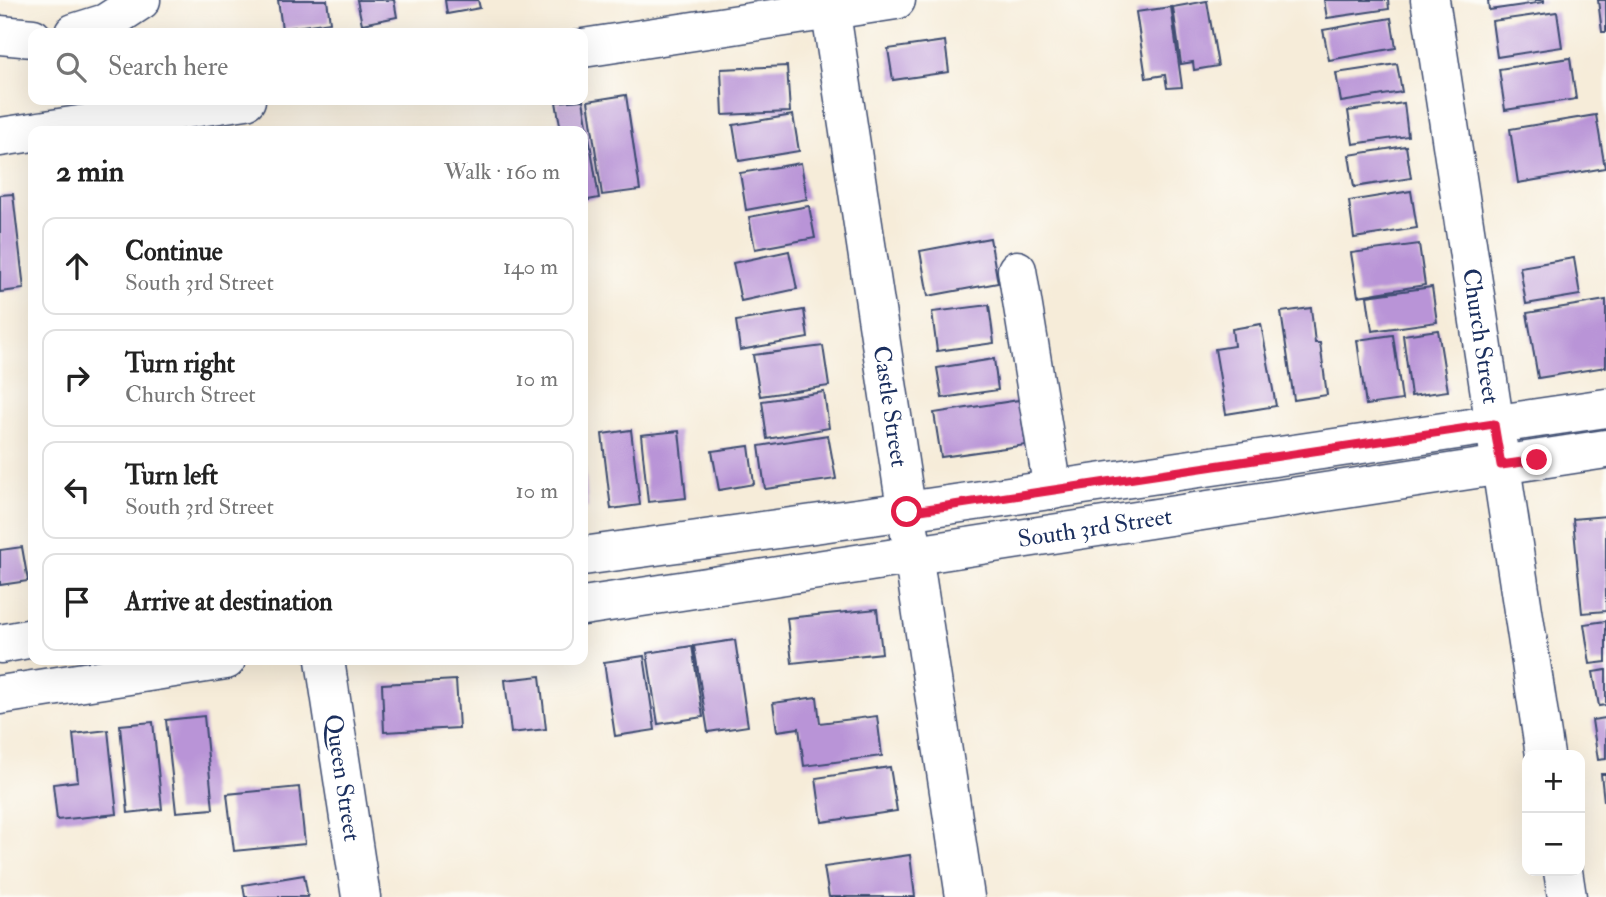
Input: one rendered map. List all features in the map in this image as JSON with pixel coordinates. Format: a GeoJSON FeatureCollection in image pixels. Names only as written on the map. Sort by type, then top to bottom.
{"type":"FeatureCollection","features":[{"type":"Feature","properties":{"kind":"main road"},"geometry":{"type":"LineString","coordinates":[[90,28],[106,23],[141,0]]}},
{"type":"Feature","properties":{"kind":"main road"},"geometry":{"type":"LineString","coordinates":[[588,47],[830,5],[896,0]]}},
{"type":"Feature","properties":{"kind":"main road","name":"Church Street"},"geometry":{"type":"LineString","coordinates":[[1430,0],[1544,750]]}},
{"type":"Feature","properties":{"kind":"main road","name":"Castle Street"},"geometry":{"type":"LineString","coordinates":[[830,5],[965,897]]}},
{"type":"Feature","properties":{"kind":"main road"},"geometry":{"type":"LineString","coordinates":[[0,35],[28,38]]}},
{"type":"Feature","properties":{"kind":"main road"},"geometry":{"type":"LineString","coordinates":[[72,126],[213,105]]}},
{"type":"Feature","properties":{"kind":"main road"},"geometry":{"type":"LineString","coordinates":[[241,105],[244,126]]}},
{"type":"Feature","properties":{"kind":"main road"},"geometry":{"type":"LineString","coordinates":[[0,137],[28,133]]}},
{"type":"Feature","properties":{"kind":"main road"},"geometry":{"type":"LineString","coordinates":[[1017,270],[1053,490]]}},
{"type":"Feature","properties":{"kind":"main road","name":"South 3rd Street"},"geometry":{"type":"LineString","coordinates":[[588,555],[907,512],[1606,408]]}},
{"type":"Feature","properties":{"kind":"main road","name":"South 3rd Street"},"geometry":{"type":"LineString","coordinates":[[588,605],[1606,449]]}},
{"type":"Feature","properties":{"kind":"main road"},"geometry":{"type":"LineString","coordinates":[[0,644],[28,639]]}},
{"type":"Feature","properties":{"kind":"main road"},"geometry":{"type":"LineString","coordinates":[[0,695],[194,665]]}},
{"type":"Feature","properties":{"kind":"main road","name":"Queen Street"},"geometry":{"type":"LineString","coordinates":[[326,665],[361,897]]}},
{"type":"Feature","properties":{"kind":"main road"},"geometry":{"type":"LineString","coordinates":[[1564,876],[1567,897]]}},
{"type":"Feature","properties":{"kind":"building"},"geometry":{"type":"Polygon","coordinates":[[[278,0],[327,0],[330,22],[282,28],[278,0]]]}},
{"type":"Feature","properties":{"kind":"building"},"geometry":{"type":"Polygon","coordinates":[[[357,0],[394,0],[397,17],[362,24],[357,0]]]}},
{"type":"Feature","properties":{"kind":"building"},"geometry":{"type":"Polygon","coordinates":[[[445,0],[478,0],[480,8],[447,14],[445,0]]]}},
{"type":"Feature","properties":{"kind":"building"},"geometry":{"type":"Polygon","coordinates":[[[1324,0],[1388,0],[1389,9],[1327,18],[1324,0]]]}},
{"type":"Feature","properties":{"kind":"building"},"geometry":{"type":"Polygon","coordinates":[[[1488,0],[1544,0],[1544,2],[1489,10],[1488,0]]]}},
{"type":"Feature","properties":{"kind":"building"},"geometry":{"type":"Polygon","coordinates":[[[1598,0],[1606,0],[1606,32],[1602,32],[1598,0]]]}},
{"type":"Feature","properties":{"kind":"building"},"geometry":{"type":"Polygon","coordinates":[[[1207,1],[1218,66],[1194,70],[1193,62],[1181,64],[1173,7],[1207,1]]]}},
{"type":"Feature","properties":{"kind":"building"},"geometry":{"type":"Polygon","coordinates":[[[1171,7],[1182,87],[1167,88],[1165,75],[1146,78],[1136,12],[1171,7]]]}},
{"type":"Feature","properties":{"kind":"building"},"geometry":{"type":"Polygon","coordinates":[[[1557,12],[1562,47],[1497,57],[1492,21],[1557,12]]]}},
{"type":"Feature","properties":{"kind":"building"},"geometry":{"type":"Polygon","coordinates":[[[1391,18],[1396,48],[1329,60],[1323,30],[1391,18]]]}},
{"type":"Feature","properties":{"kind":"building"},"geometry":{"type":"Polygon","coordinates":[[[945,41],[949,72],[893,80],[888,49],[945,41]]]}},
{"type":"Feature","properties":{"kind":"building"},"geometry":{"type":"Polygon","coordinates":[[[1570,58],[1576,99],[1505,110],[1499,69],[1570,58]]]}},
{"type":"Feature","properties":{"kind":"building"},"geometry":{"type":"Polygon","coordinates":[[[1397,64],[1402,92],[1341,102],[1336,73],[1397,64]]]}},
{"type":"Feature","properties":{"kind":"building"},"geometry":{"type":"Polygon","coordinates":[[[787,66],[790,112],[723,115],[721,69],[787,66]]]}},
{"type":"Feature","properties":{"kind":"building"},"geometry":{"type":"Polygon","coordinates":[[[626,95],[640,190],[602,195],[588,101],[626,95]]]}},
{"type":"Feature","properties":{"kind":"building"},"geometry":{"type":"Polygon","coordinates":[[[1404,103],[1408,136],[1353,144],[1348,111],[1404,103]]]}},
{"type":"Feature","properties":{"kind":"building"},"geometry":{"type":"Polygon","coordinates":[[[557,105],[584,105],[587,126],[560,126],[557,105]]]}},
{"type":"Feature","properties":{"kind":"building"},"geometry":{"type":"Polygon","coordinates":[[[793,115],[799,151],[739,161],[733,125],[793,115]]]}},
{"type":"Feature","properties":{"kind":"building"},"geometry":{"type":"Polygon","coordinates":[[[1596,115],[1605,168],[1518,183],[1510,129],[1596,115]]]}},
{"type":"Feature","properties":{"kind":"building"},"geometry":{"type":"Polygon","coordinates":[[[588,131],[599,198],[588,200],[588,131]]]}},
{"type":"Feature","properties":{"kind":"building"},"geometry":{"type":"Polygon","coordinates":[[[1406,146],[1411,178],[1354,187],[1349,155],[1406,146]]]}},
{"type":"Feature","properties":{"kind":"building"},"geometry":{"type":"Polygon","coordinates":[[[801,163],[807,199],[746,210],[740,173],[801,163]]]}},
{"type":"Feature","properties":{"kind":"building"},"geometry":{"type":"Polygon","coordinates":[[[1411,191],[1417,228],[1354,238],[1349,201],[1411,191]]]}},
{"type":"Feature","properties":{"kind":"building"},"geometry":{"type":"Polygon","coordinates":[[[13,194],[24,289],[0,292],[0,195],[13,194]]]}},
{"type":"Feature","properties":{"kind":"building"},"geometry":{"type":"Polygon","coordinates":[[[809,206],[815,238],[755,249],[749,217],[809,206]]]}},
{"type":"Feature","properties":{"kind":"building"},"geometry":{"type":"Polygon","coordinates":[[[990,238],[998,283],[928,296],[920,251],[990,238]]]}},
{"type":"Feature","properties":{"kind":"building"},"geometry":{"type":"Polygon","coordinates":[[[1419,244],[1425,285],[1358,296],[1351,253],[1419,244]]]}},
{"type":"Feature","properties":{"kind":"building"},"geometry":{"type":"Polygon","coordinates":[[[789,251],[797,289],[741,301],[733,263],[789,251]]]}},
{"type":"Feature","properties":{"kind":"building"},"geometry":{"type":"Polygon","coordinates":[[[1574,258],[1580,295],[1526,304],[1520,267],[1574,258]]]}},
{"type":"Feature","properties":{"kind":"building"},"geometry":{"type":"Polygon","coordinates":[[[1432,287],[1437,322],[1372,331],[1367,296],[1432,287]]]}},
{"type":"Feature","properties":{"kind":"building"},"geometry":{"type":"Polygon","coordinates":[[[1606,300],[1606,367],[1538,378],[1527,313],[1606,300]]]}},
{"type":"Feature","properties":{"kind":"building"},"geometry":{"type":"Polygon","coordinates":[[[989,305],[994,343],[937,351],[932,312],[989,305]]]}},
{"type":"Feature","properties":{"kind":"building"},"geometry":{"type":"Polygon","coordinates":[[[1311,308],[1315,343],[1320,343],[1327,395],[1294,400],[1281,312],[1311,308]]]}},
{"type":"Feature","properties":{"kind":"building"},"geometry":{"type":"Polygon","coordinates":[[[804,310],[808,338],[740,350],[736,321],[804,310]]]}},
{"type":"Feature","properties":{"kind":"building"},"geometry":{"type":"Polygon","coordinates":[[[1261,324],[1276,406],[1226,414],[1215,349],[1234,346],[1232,329],[1261,324]]]}},
{"type":"Feature","properties":{"kind":"building"},"geometry":{"type":"Polygon","coordinates":[[[1438,330],[1448,391],[1411,396],[1403,335],[1438,330]]]}},
{"type":"Feature","properties":{"kind":"building"},"geometry":{"type":"Polygon","coordinates":[[[1393,335],[1402,400],[1366,405],[1357,340],[1393,335]]]}},
{"type":"Feature","properties":{"kind":"building"},"geometry":{"type":"Polygon","coordinates":[[[823,346],[829,386],[760,396],[753,355],[823,346]]]}},
{"type":"Feature","properties":{"kind":"building"},"geometry":{"type":"Polygon","coordinates":[[[994,359],[998,390],[942,398],[937,368],[994,359]]]}},
{"type":"Feature","properties":{"kind":"building"},"geometry":{"type":"Polygon","coordinates":[[[824,392],[829,428],[767,439],[762,401],[824,392]]]}},
{"type":"Feature","properties":{"kind":"building"},"geometry":{"type":"Polygon","coordinates":[[[1019,400],[1026,445],[941,457],[934,413],[1019,400]]]}},
{"type":"Feature","properties":{"kind":"building"},"geometry":{"type":"Polygon","coordinates":[[[631,430],[640,505],[611,509],[602,434],[631,430]]]}},
{"type":"Feature","properties":{"kind":"building"},"geometry":{"type":"Polygon","coordinates":[[[679,431],[686,498],[648,502],[641,435],[679,431]]]}},
{"type":"Feature","properties":{"kind":"building"},"geometry":{"type":"Polygon","coordinates":[[[828,435],[836,479],[765,489],[759,446],[828,435]]]}},
{"type":"Feature","properties":{"kind":"building"},"geometry":{"type":"Polygon","coordinates":[[[749,446],[754,484],[719,490],[712,451],[749,446]]]}},
{"type":"Feature","properties":{"kind":"building"},"geometry":{"type":"Polygon","coordinates":[[[1606,516],[1606,611],[1582,613],[1573,519],[1606,516]]]}},
{"type":"Feature","properties":{"kind":"building"},"geometry":{"type":"Polygon","coordinates":[[[22,547],[28,581],[0,585],[0,550],[22,547]]]}},
{"type":"Feature","properties":{"kind":"building"},"geometry":{"type":"Polygon","coordinates":[[[877,609],[882,653],[792,663],[787,618],[877,609]]]}},
{"type":"Feature","properties":{"kind":"building"},"geometry":{"type":"Polygon","coordinates":[[[1606,621],[1606,662],[1590,664],[1584,624],[1606,621]]]}},
{"type":"Feature","properties":{"kind":"building"},"geometry":{"type":"Polygon","coordinates":[[[735,640],[748,726],[708,732],[694,646],[735,640]]]}},
{"type":"Feature","properties":{"kind":"building"},"geometry":{"type":"Polygon","coordinates":[[[692,646],[703,717],[658,724],[647,653],[692,646]]]}},
{"type":"Feature","properties":{"kind":"building"},"geometry":{"type":"Polygon","coordinates":[[[644,656],[655,730],[615,736],[604,662],[644,656]]]}},
{"type":"Feature","properties":{"kind":"building"},"geometry":{"type":"Polygon","coordinates":[[[1606,670],[1606,705],[1599,706],[1593,672],[1606,670]]]}},
{"type":"Feature","properties":{"kind":"building"},"geometry":{"type":"Polygon","coordinates":[[[540,676],[546,729],[511,733],[505,680],[540,676]]]}},
{"type":"Feature","properties":{"kind":"building"},"geometry":{"type":"Polygon","coordinates":[[[456,680],[459,728],[384,732],[382,684],[456,680]]]}},
{"type":"Feature","properties":{"kind":"building"},"geometry":{"type":"Polygon","coordinates":[[[817,697],[820,723],[877,716],[882,756],[804,766],[799,728],[777,731],[773,703],[817,697]]]}},
{"type":"Feature","properties":{"kind":"building"},"geometry":{"type":"Polygon","coordinates":[[[204,716],[213,809],[176,812],[166,720],[204,716]]]}},
{"type":"Feature","properties":{"kind":"building"},"geometry":{"type":"Polygon","coordinates":[[[1606,718],[1606,759],[1598,760],[1592,720],[1606,718]]]}},
{"type":"Feature","properties":{"kind":"building"},"geometry":{"type":"Polygon","coordinates":[[[153,722],[162,809],[128,813],[120,725],[153,722]]]}},
{"type":"Feature","properties":{"kind":"building"},"geometry":{"type":"Polygon","coordinates":[[[108,730],[117,814],[57,820],[53,784],[78,781],[73,734],[108,730]]]}},
{"type":"Feature","properties":{"kind":"building"},"geometry":{"type":"Polygon","coordinates":[[[890,767],[897,811],[822,822],[816,778],[890,767]]]}},
{"type":"Feature","properties":{"kind":"building"},"geometry":{"type":"Polygon","coordinates":[[[1601,774],[1606,774],[1606,801],[1604,801],[1601,774]]]}},
{"type":"Feature","properties":{"kind":"building"},"geometry":{"type":"Polygon","coordinates":[[[299,787],[305,844],[234,851],[227,794],[299,787]]]}},
{"type":"Feature","properties":{"kind":"building"},"geometry":{"type":"Polygon","coordinates":[[[910,855],[915,897],[829,897],[824,867],[910,855]]]}},
{"type":"Feature","properties":{"kind":"building"},"geometry":{"type":"Polygon","coordinates":[[[304,875],[308,897],[245,897],[243,885],[304,875]]]}},
{"type":"Feature","properties":{"kind":"route"},"geometry":{"type":"LineString","coordinates":[[907,512],[1494,424],[1501,465],[1537,460]]}}]}
